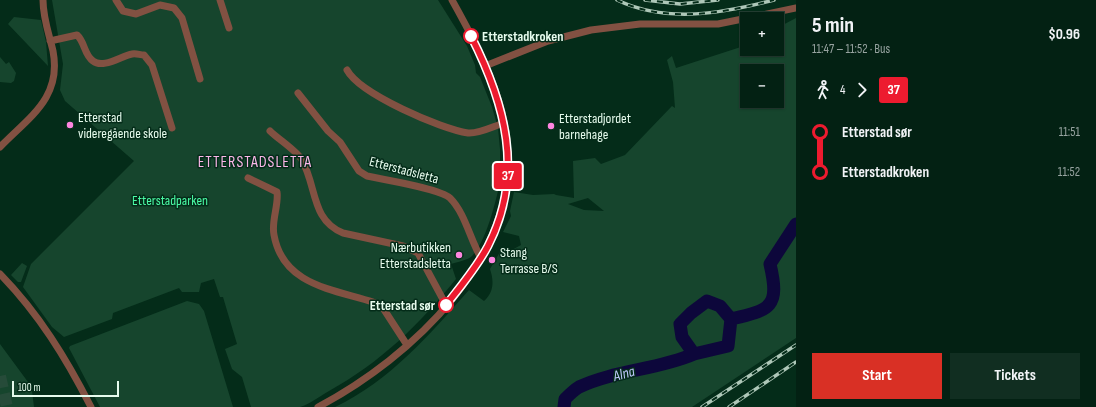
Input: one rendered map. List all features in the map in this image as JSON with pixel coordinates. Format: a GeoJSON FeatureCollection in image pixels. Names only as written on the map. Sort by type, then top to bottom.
{"type":"FeatureCollection","features":[{"type":"Feature","properties":{"kind":"street"},"geometry":{"type":"LineString","coordinates":[[0,147],[44,102],[51,91],[55,67],[44,14],[43,0]]}},
{"type":"Feature","properties":{"kind":"street"},"geometry":{"type":"LineString","coordinates":[[116,0],[123,11],[136,14],[160,5],[174,8],[182,18],[200,79]]}},
{"type":"Feature","properties":{"kind":"street"},"geometry":{"type":"LineString","coordinates":[[220,0],[229,28]]}},
{"type":"Feature","properties":{"kind":"street"},"geometry":{"type":"LineString","coordinates":[[318,407],[372,374],[407,345],[446,305],[481,258],[497,227],[506,194],[508,154],[504,123],[485,66],[452,0]]}},
{"type":"Feature","properties":{"kind":"street"},"geometry":{"type":"LineString","coordinates":[[485,66],[548,41],[591,30],[640,24],[718,24],[796,8]]}},
{"type":"Feature","properties":{"kind":"street"},"geometry":{"type":"LineString","coordinates":[[50,41],[78,35],[83,40],[87,54],[93,62],[103,64],[134,54],[144,55],[152,65],[172,128]]}},
{"type":"Feature","properties":{"kind":"street"},"geometry":{"type":"LineString","coordinates":[[347,70],[351,77],[366,88],[444,127],[470,133],[504,123]]}},
{"type":"Feature","properties":{"kind":"street","name":"Etterstadsletta"},"geometry":{"type":"LineString","coordinates":[[298,93],[328,132],[340,142],[359,171],[367,176],[436,192],[449,198],[458,211],[481,258]]}},
{"type":"Feature","properties":{"kind":"street"},"geometry":{"type":"LineString","coordinates":[[270,131],[302,158],[319,212],[325,222],[334,229],[343,233],[403,246],[418,253],[446,305]]}},
{"type":"Feature","properties":{"kind":"street"},"geometry":{"type":"LineString","coordinates":[[248,178],[277,192],[274,234],[283,262],[304,280],[373,302],[383,308],[407,345]]}},
{"type":"Feature","properties":{"kind":"street"},"geometry":{"type":"LineString","coordinates":[[0,274],[32,309],[48,331],[91,407]]}},
{"type":"Feature","properties":{"kind":"green space","name":"Etterstadparken"},"geometry":{"type":"Polygon","coordinates":[[[52,0],[438,0],[467,46],[475,65],[476,73],[480,77],[492,107],[498,128],[500,174],[498,178],[500,182],[490,221],[477,250],[472,256],[465,260],[451,264],[456,279],[428,312],[398,341],[348,380],[300,407],[251,407],[242,377],[232,369],[225,349],[237,344],[223,297],[220,297],[214,279],[201,283],[199,292],[182,292],[179,288],[113,313],[112,319],[64,337],[52,327],[23,287],[31,264],[134,161],[65,101],[60,90],[63,64],[52,0]]]}},
{"type":"Feature","properties":{"kind":"green space"},"geometry":{"type":"Polygon","coordinates":[[[14,17],[41,20],[46,42],[48,66],[8,24],[14,17]]]}},
{"type":"Feature","properties":{"kind":"green space"},"geometry":{"type":"Polygon","coordinates":[[[796,18],[796,338],[692,407],[335,407],[374,384],[391,370],[424,340],[469,290],[484,301],[490,294],[492,286],[490,269],[500,252],[504,254],[521,245],[519,236],[503,232],[511,216],[510,211],[514,192],[533,195],[554,194],[574,198],[573,161],[595,158],[601,164],[625,155],[672,106],[675,108],[673,82],[667,60],[672,56],[676,68],[740,47],[740,56],[784,56],[784,24],[796,18]],[[588,198],[568,204],[584,210],[604,211],[588,198]]]}},
{"type":"Feature","properties":{"kind":"green space"},"geometry":{"type":"Polygon","coordinates":[[[0,57],[6,64],[9,62],[16,73],[14,81],[11,83],[0,82],[0,57]]]}},
{"type":"Feature","properties":{"kind":"green space"},"geometry":{"type":"Polygon","coordinates":[[[22,263],[27,266],[21,282],[18,282],[11,275],[22,263]]]}},
{"type":"Feature","properties":{"kind":"green space"},"geometry":{"type":"Polygon","coordinates":[[[187,301],[199,304],[204,311],[233,407],[100,407],[69,348],[70,346],[187,301]]]}},
{"type":"Feature","properties":{"kind":"green space"},"geometry":{"type":"Polygon","coordinates":[[[0,344],[28,382],[32,391],[34,407],[0,407],[0,344]]]}},
{"type":"Feature","properties":{"kind":"waterway","name":"Alna"},"geometry":{"type":"LineString","coordinates":[[564,407],[565,399],[579,387],[593,381],[621,373],[665,364],[694,354],[682,337],[680,324],[691,313],[707,301],[720,306],[731,319],[755,313],[764,309],[773,298],[774,289],[770,264],[796,224]]}},
{"type":"Feature","properties":{"kind":"waterway","name":"Alna"},"geometry":{"type":"LineString","coordinates":[[694,354],[728,346],[731,319]]}},
{"type":"Feature","properties":{"kind":"tunnel"},"geometry":{"type":"LineString","coordinates":[[0,376],[7,407]]}},
{"type":"Feature","properties":{"kind":"railway"},"geometry":{"type":"LineString","coordinates":[[617,0],[656,12],[675,14],[716,12],[774,0]]}},
{"type":"Feature","properties":{"kind":"railway"},"geometry":{"type":"LineString","coordinates":[[645,0],[680,4],[718,0]]}},
{"type":"Feature","properties":{"kind":"railway"},"geometry":{"type":"LineString","coordinates":[[702,407],[796,345]]}},
{"type":"Feature","properties":{"kind":"railway"},"geometry":{"type":"LineString","coordinates":[[729,407],[796,362]]}},
{"type":"Feature","properties":{"kind":"bus line","name":"37"},"geometry":{"type":"LineString","coordinates":[[446,305],[470,275],[481,258],[497,227],[506,194],[508,176],[507,141],[502,115],[486,69],[471,36]]}},
{"type":"Feature","properties":{"kind":"place","name":"Etterstadkroken"},"geometry":{"type":"Point","coordinates":[471,36]}},
{"type":"Feature","properties":{"kind":"place","name":"Etterstad videregående skole"},"geometry":{"type":"Point","coordinates":[70,125]}},
{"type":"Feature","properties":{"kind":"place","name":"Etterstadjordet barnehage"},"geometry":{"type":"Point","coordinates":[551,126]}},
{"type":"Feature","properties":{"kind":"place","name":"Nærbutikken Etterstadsletta"},"geometry":{"type":"Point","coordinates":[459,255]}},
{"type":"Feature","properties":{"kind":"place","name":"Stang Terrasse B/S"},"geometry":{"type":"Point","coordinates":[492,260]}},
{"type":"Feature","properties":{"kind":"place","name":"Etterstad sør"},"geometry":{"type":"Point","coordinates":[446,305]}},
{"type":"Feature","properties":{"kind":"district","name":"ETTERSTADSLETTA"},"geometry":{"type":"Point","coordinates":[255,162]}}]}
